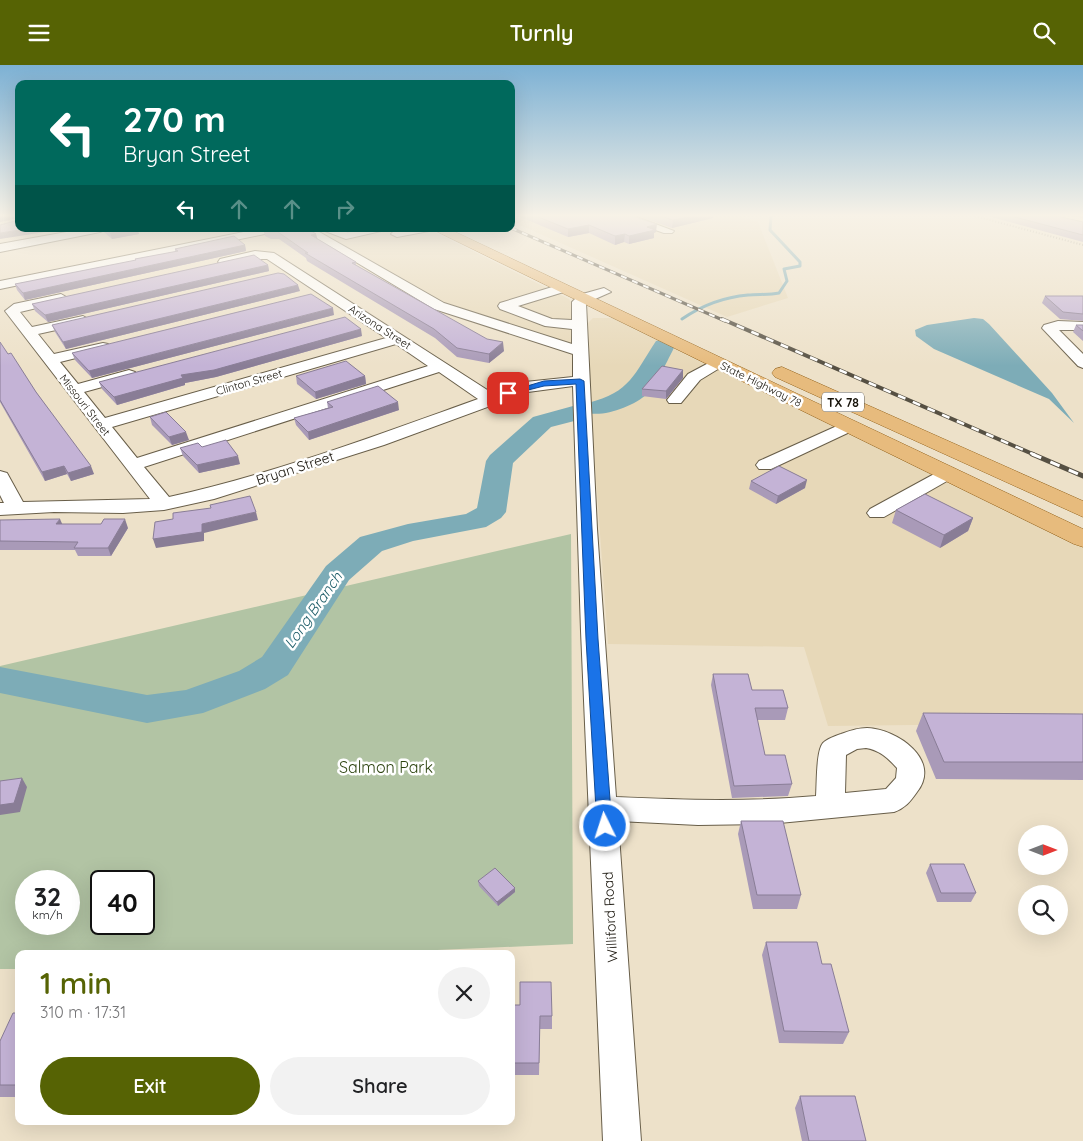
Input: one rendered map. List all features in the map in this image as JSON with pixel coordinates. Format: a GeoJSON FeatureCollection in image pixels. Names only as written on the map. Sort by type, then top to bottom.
{"type":"FeatureCollection","features":[{"type":"Feature","properties":{"kind":"main road"},"geometry":{"type":"LineString","coordinates":[[517,266],[562,288],[580,314]]}},
{"type":"Feature","properties":{"kind":"main road","name":"State Highway 78"},"geometry":{"type":"LineString","coordinates":[[548,266],[1083,510]]}},
{"type":"Feature","properties":{"kind":"main road","name":"State Highway 78"},"geometry":{"type":"LineString","coordinates":[[580,314],[620,316],[1083,539]]}},
{"type":"Feature","properties":{"kind":"street"},"geometry":{"type":"LineString","coordinates":[[0,285],[91,266]]}},
{"type":"Feature","properties":{"kind":"street","name":"Arizona Street"},"geometry":{"type":"LineString","coordinates":[[286,266],[490,399]]}},
{"type":"Feature","properties":{"kind":"street"},"geometry":{"type":"LineString","coordinates":[[370,266],[439,306],[579,351]]}},
{"type":"Feature","properties":{"kind":"street"},"geometry":{"type":"LineString","coordinates":[[274,275],[293,271]]}},
{"type":"Feature","properties":{"kind":"street"},"geometry":{"type":"LineString","coordinates":[[562,288],[505,306],[550,323],[580,314],[604,292]]}},
{"type":"Feature","properties":{"kind":"street"},"geometry":{"type":"LineString","coordinates":[[306,296],[325,291]]}},
{"type":"Feature","properties":{"kind":"street","name":"Missouri Street"},"geometry":{"type":"LineString","coordinates":[[76,295],[18,307],[12,311],[164,504]]}},
{"type":"Feature","properties":{"kind":"street"},"geometry":{"type":"LineString","coordinates":[[341,319],[360,314]]}},
{"type":"Feature","properties":{"kind":"street","name":"Williford Road"},"geometry":{"type":"LineString","coordinates":[[580,314],[580,381],[592,639],[604,808],[622,1141]]}},
{"type":"Feature","properties":{"kind":"street"},"geometry":{"type":"LineString","coordinates":[[30,332],[96,317]]}},
{"type":"Feature","properties":{"kind":"street"},"geometry":{"type":"LineString","coordinates":[[1083,325],[1051,327],[1050,331],[1083,363]]}},
{"type":"Feature","properties":{"kind":"street","name":"Clinton Street"},"geometry":{"type":"LineString","coordinates":[[100,425],[398,339]]}},
{"type":"Feature","properties":{"kind":"street"},"geometry":{"type":"LineString","coordinates":[[50,360],[116,344]]}},
{"type":"Feature","properties":{"kind":"street"},"geometry":{"type":"LineString","coordinates":[[675,400],[694,377],[718,363]]}},
{"type":"Feature","properties":{"kind":"street"},"geometry":{"type":"LineString","coordinates":[[132,465],[440,367]]}},
{"type":"Feature","properties":{"kind":"street"},"geometry":{"type":"LineString","coordinates":[[73,390],[140,372]]}},
{"type":"Feature","properties":{"kind":"street","name":"Bryan Street"},"geometry":{"type":"LineString","coordinates":[[9,509],[123,507],[164,504],[214,493],[378,441],[525,387],[580,381]]}},
{"type":"Feature","properties":{"kind":"street"},"geometry":{"type":"LineString","coordinates":[[765,465],[848,426]]}},
{"type":"Feature","properties":{"kind":"street"},"geometry":{"type":"LineString","coordinates":[[877,513],[947,473]]}},
{"type":"Feature","properties":{"kind":"street"},"geometry":{"type":"LineString","coordinates":[[0,477],[9,509]]}},
{"type":"Feature","properties":{"kind":"street"},"geometry":{"type":"LineString","coordinates":[[604,808],[698,813],[769,812],[830,806]]}},
{"type":"Feature","properties":{"kind":"shaded area"},"geometry":{"type":"Polygon","coordinates":[[[371,266],[503,266],[569,299],[573,306],[573,349],[435,303],[371,266]]]}},
{"type":"Feature","properties":{"kind":"shaded area"},"geometry":{"type":"Polygon","coordinates":[[[613,266],[775,266],[788,298],[727,317],[613,266]]]}},
{"type":"Feature","properties":{"kind":"shaded area"},"geometry":{"type":"Polygon","coordinates":[[[593,318],[613,318],[1083,546],[1083,723],[828,726],[804,647],[608,644],[585,326],[593,318]]]}},
{"type":"Feature","properties":{"kind":"green space","name":"Salmon Park"},"geometry":{"type":"Polygon","coordinates":[[[571,534],[573,944],[438,950],[15,950],[15,969],[0,969],[0,666],[571,534]]]}},
{"type":"Feature","properties":{"kind":"water"},"geometry":{"type":"Polygon","coordinates":[[[974,318],[983,319],[989,324],[1052,393],[1074,423],[1049,399],[934,349],[916,336],[915,330],[927,325],[974,318]]]}},
{"type":"Feature","properties":{"kind":"building"},"geometry":{"type":"Polygon","coordinates":[[[105,266],[147,266],[23,293],[15,284],[105,266]]]}},
{"type":"Feature","properties":{"kind":"building"},"geometry":{"type":"Polygon","coordinates":[[[203,266],[263,266],[45,315],[32,304],[203,266]]]}},
{"type":"Feature","properties":{"kind":"building"},"geometry":{"type":"Polygon","coordinates":[[[327,266],[358,266],[487,339],[503,342],[489,354],[457,348],[434,329],[327,266]]]}},
{"type":"Feature","properties":{"kind":"building"},"geometry":{"type":"Polygon","coordinates":[[[278,273],[284,274],[298,285],[63,342],[52,325],[278,273]]]}},
{"type":"Feature","properties":{"kind":"building"},"geometry":{"type":"Polygon","coordinates":[[[311,294],[333,308],[89,371],[72,353],[311,294]]]}},
{"type":"Feature","properties":{"kind":"building"},"geometry":{"type":"Polygon","coordinates":[[[1045,296],[1083,296],[1083,314],[1063,312],[1045,296]]]}},
{"type":"Feature","properties":{"kind":"building"},"geometry":{"type":"Polygon","coordinates":[[[345,317],[361,329],[214,370],[181,375],[183,378],[114,397],[99,382],[345,317]]]}},
{"type":"Feature","properties":{"kind":"building"},"geometry":{"type":"Polygon","coordinates":[[[1076,325],[1083,325],[1083,331],[1076,325]]]}},
{"type":"Feature","properties":{"kind":"building"},"geometry":{"type":"Polygon","coordinates":[[[0,342],[8,354],[11,353],[36,392],[91,466],[68,473],[64,466],[42,472],[0,400],[0,342]]]}},
{"type":"Feature","properties":{"kind":"building"},"geometry":{"type":"Polygon","coordinates":[[[346,361],[365,376],[315,392],[296,376],[346,361]]]}},
{"type":"Feature","properties":{"kind":"building"},"geometry":{"type":"Polygon","coordinates":[[[662,366],[683,370],[666,391],[642,389],[662,366]]]}},
{"type":"Feature","properties":{"kind":"building"},"geometry":{"type":"Polygon","coordinates":[[[378,386],[398,402],[308,432],[294,418],[333,407],[327,402],[378,386]]]}},
{"type":"Feature","properties":{"kind":"building"},"geometry":{"type":"Polygon","coordinates":[[[166,412],[186,432],[169,437],[150,417],[166,412]]]}},
{"type":"Feature","properties":{"kind":"building"},"geometry":{"type":"Polygon","coordinates":[[[226,440],[238,456],[197,465],[180,448],[198,443],[202,447],[226,440]]]}},
{"type":"Feature","properties":{"kind":"building"},"geometry":{"type":"Polygon","coordinates":[[[779,466],[807,480],[778,496],[751,481],[779,466]]]}},
{"type":"Feature","properties":{"kind":"building"},"geometry":{"type":"Polygon","coordinates":[[[925,494],[973,518],[944,535],[896,510],[925,494]]]}},
{"type":"Feature","properties":{"kind":"building"},"geometry":{"type":"Polygon","coordinates":[[[250,496],[256,512],[202,524],[202,532],[153,539],[155,522],[173,519],[173,513],[211,508],[210,505],[250,496]]]}},
{"type":"Feature","properties":{"kind":"building"},"geometry":{"type":"Polygon","coordinates":[[[60,519],[56,524],[101,524],[104,519],[125,519],[108,548],[74,548],[78,542],[0,541],[0,520],[60,519]]]}},
{"type":"Feature","properties":{"kind":"building"},"geometry":{"type":"Polygon","coordinates":[[[713,674],[748,674],[752,690],[783,690],[788,708],[755,708],[765,755],[785,755],[792,784],[734,786],[713,674]]]}},
{"type":"Feature","properties":{"kind":"building"},"geometry":{"type":"Polygon","coordinates":[[[923,713],[1083,714],[1083,762],[944,762],[923,713]]]}},
{"type":"Feature","properties":{"kind":"building"},"geometry":{"type":"Polygon","coordinates":[[[22,778],[14,803],[0,805],[0,781],[22,778]]]}},
{"type":"Feature","properties":{"kind":"building"},"geometry":{"type":"Polygon","coordinates":[[[741,821],[783,821],[801,895],[757,895],[741,821]]]}},
{"type":"Feature","properties":{"kind":"building"},"geometry":{"type":"Polygon","coordinates":[[[930,864],[964,864],[976,893],[941,893],[930,864]]]}},
{"type":"Feature","properties":{"kind":"building"},"geometry":{"type":"Polygon","coordinates":[[[495,868],[515,888],[497,902],[478,881],[495,868]]]}},
{"type":"Feature","properties":{"kind":"building"},"geometry":{"type":"Polygon","coordinates":[[[766,942],[817,942],[822,964],[831,964],[849,1032],[784,1031],[766,942]]]}},
{"type":"Feature","properties":{"kind":"building"},"geometry":{"type":"Polygon","coordinates":[[[520,982],[551,982],[552,1016],[540,1016],[539,1063],[515,1063],[515,1005],[520,1005],[520,982]]]}},
{"type":"Feature","properties":{"kind":"building"},"geometry":{"type":"Polygon","coordinates":[[[13,1013],[15,1013],[15,1085],[0,1085],[0,1041],[13,1013]]]}},
{"type":"Feature","properties":{"kind":"building"},"geometry":{"type":"Polygon","coordinates":[[[800,1096],[855,1096],[866,1141],[809,1141],[800,1096]]]}},
{"type":"Feature","properties":{"kind":"waterway","name":"Long Branch"},"geometry":{"type":"LineString","coordinates":[[682,319],[705,306],[722,300],[739,296],[779,293],[787,281],[784,269],[799,266]]}},
{"type":"Feature","properties":{"kind":"waterway","name":"Long Branch"},"geometry":{"type":"LineString","coordinates":[[597,408],[607,406],[638,389],[664,346]]}},
{"type":"Feature","properties":{"kind":"waterway","name":"Long Branch"},"geometry":{"type":"LineString","coordinates":[[0,680],[147,709],[189,703],[252,680],[275,666],[337,573],[371,544],[408,533],[475,521],[491,512],[500,461],[542,422],[573,414]]}},
{"type":"Feature","properties":{"kind":"railway"},"geometry":{"type":"LineString","coordinates":[[599,266],[725,321]]}},
{"type":"Feature","properties":{"kind":"railway"},"geometry":{"type":"LineString","coordinates":[[722,319],[1035,455]]}},
{"type":"Feature","properties":{"kind":"railway"},"geometry":{"type":"LineString","coordinates":[[1032,454],[1083,476]]}},
{"type":"Feature","properties":{"kind":"route"},"geometry":{"type":"LineString","coordinates":[[508,393],[544,383],[580,381],[592,639],[605,826]]}}]}
